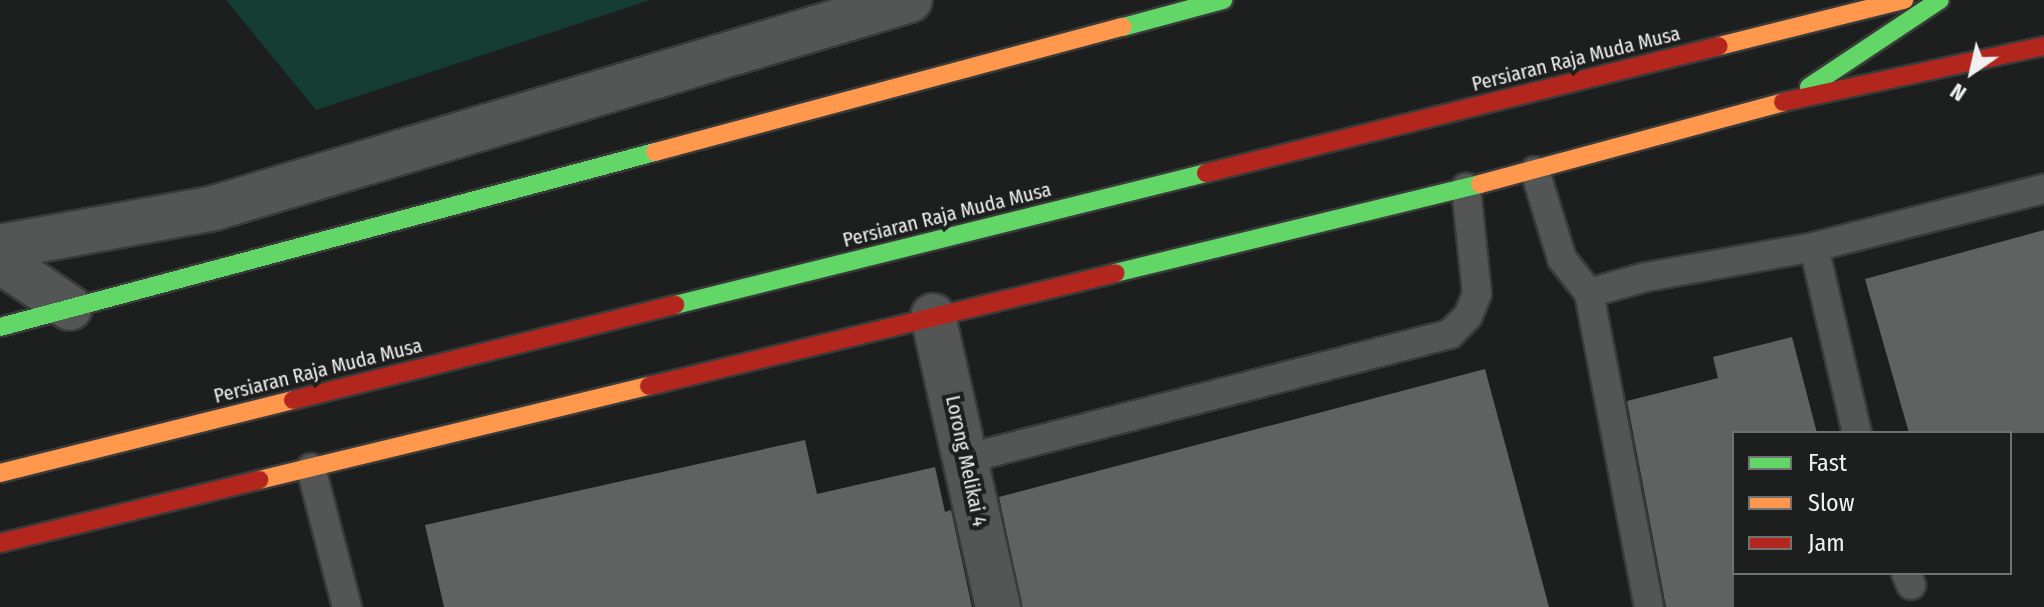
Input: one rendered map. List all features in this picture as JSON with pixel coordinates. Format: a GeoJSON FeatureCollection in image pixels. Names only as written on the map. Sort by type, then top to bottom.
{"type":"FeatureCollection","features":[{"type":"Feature","properties":{"kind":"main road"},"geometry":{"type":"LineString","coordinates":[[0,327],[1223,0]]}},
{"type":"Feature","properties":{"kind":"main road","name":"Persiaran Raja Muda Musa"},"geometry":{"type":"LineString","coordinates":[[0,473],[1904,0]]}},
{"type":"Feature","properties":{"kind":"main road"},"geometry":{"type":"LineString","coordinates":[[1789,100],[1940,0]]}},
{"type":"Feature","properties":{"kind":"main road"},"geometry":{"type":"LineString","coordinates":[[0,543],[1535,171],[1789,100],[2044,46]]}},
{"type":"Feature","properties":{"kind":"street"},"geometry":{"type":"LineString","coordinates":[[0,247],[214,208],[910,0]]}},
{"type":"Feature","properties":{"kind":"street"},"geometry":{"type":"LineString","coordinates":[[0,261],[70,308]]}},
{"type":"Feature","properties":{"kind":"street","name":"Lorong Melikai 4"},"geometry":{"type":"LineString","coordinates":[[933,316],[998,607]]}},
{"type":"Feature","properties":{"kind":"lane"},"geometry":{"type":"LineString","coordinates":[[1535,171],[1562,259],[1589,293],[1649,607]]}},
{"type":"Feature","properties":{"kind":"lane"},"geometry":{"type":"LineString","coordinates":[[965,459],[1450,334],[1468,316],[1477,294],[1466,188]]}},
{"type":"Feature","properties":{"kind":"lane"},"geometry":{"type":"LineString","coordinates":[[1589,293],[1646,277],[1814,247],[2044,189]]}},
{"type":"Feature","properties":{"kind":"lane"},"geometry":{"type":"LineString","coordinates":[[1814,247],[1857,431]]}},
{"type":"Feature","properties":{"kind":"lane"},"geometry":{"type":"LineString","coordinates":[[311,468],[347,607]]}},
{"type":"Feature","properties":{"kind":"green space"},"geometry":{"type":"Polygon","coordinates":[[[226,0],[650,0],[316,110],[226,0]]]}},
{"type":"Feature","properties":{"kind":"building"},"geometry":{"type":"Polygon","coordinates":[[[2044,230],[2044,433],[1908,431],[1865,279],[2044,230]]]}},
{"type":"Feature","properties":{"kind":"building"},"geometry":{"type":"Polygon","coordinates":[[[1792,337],[1816,431],[1732,431],[1734,607],[1666,607],[1627,401],[1718,378],[1713,357],[1792,337]]]}},
{"type":"Feature","properties":{"kind":"building"},"geometry":{"type":"Polygon","coordinates":[[[1485,369],[1549,607],[1022,607],[999,497],[1485,369]]]}},
{"type":"Feature","properties":{"kind":"building"},"geometry":{"type":"Polygon","coordinates":[[[805,440],[817,494],[935,467],[945,512],[951,510],[972,607],[444,607],[425,525],[805,440]]]}},
{"type":"Feature","properties":{"kind":"traffic: fast"},"geometry":{"type":"LineString","coordinates":[[1123,27],[1223,0]]}},
{"type":"Feature","properties":{"kind":"traffic: fast"},"geometry":{"type":"LineString","coordinates":[[1809,87],[1940,0]]}},
{"type":"Feature","properties":{"kind":"traffic: fast"},"geometry":{"type":"LineString","coordinates":[[0,327],[655,152]]}},
{"type":"Feature","properties":{"kind":"traffic: fast"},"geometry":{"type":"LineString","coordinates":[[675,305],[1206,173]]}},
{"type":"Feature","properties":{"kind":"traffic: fast"},"geometry":{"type":"LineString","coordinates":[[1115,273],[1480,184]]}},
{"type":"Feature","properties":{"kind":"traffic: slow"},"geometry":{"type":"LineString","coordinates":[[1719,46],[1904,0]]}},
{"type":"Feature","properties":{"kind":"traffic: slow"},"geometry":{"type":"LineString","coordinates":[[655,152],[1123,27]]}},
{"type":"Feature","properties":{"kind":"traffic: slow"},"geometry":{"type":"LineString","coordinates":[[1480,184],[1783,102]]}},
{"type":"Feature","properties":{"kind":"traffic: slow"},"geometry":{"type":"LineString","coordinates":[[259,480],[649,386]]}},
{"type":"Feature","properties":{"kind":"traffic: slow"},"geometry":{"type":"LineString","coordinates":[[0,473],[293,400]]}},
{"type":"Feature","properties":{"kind":"traffic: jam"},"geometry":{"type":"LineString","coordinates":[[1206,173],[1719,46]]}},
{"type":"Feature","properties":{"kind":"traffic: jam"},"geometry":{"type":"LineString","coordinates":[[1783,102],[2044,46]]}},
{"type":"Feature","properties":{"kind":"traffic: jam"},"geometry":{"type":"LineString","coordinates":[[649,386],[1115,273]]}},
{"type":"Feature","properties":{"kind":"traffic: jam"},"geometry":{"type":"LineString","coordinates":[[293,400],[675,305]]}},
{"type":"Feature","properties":{"kind":"traffic: jam"},"geometry":{"type":"LineString","coordinates":[[0,543],[259,480]]}}]}
